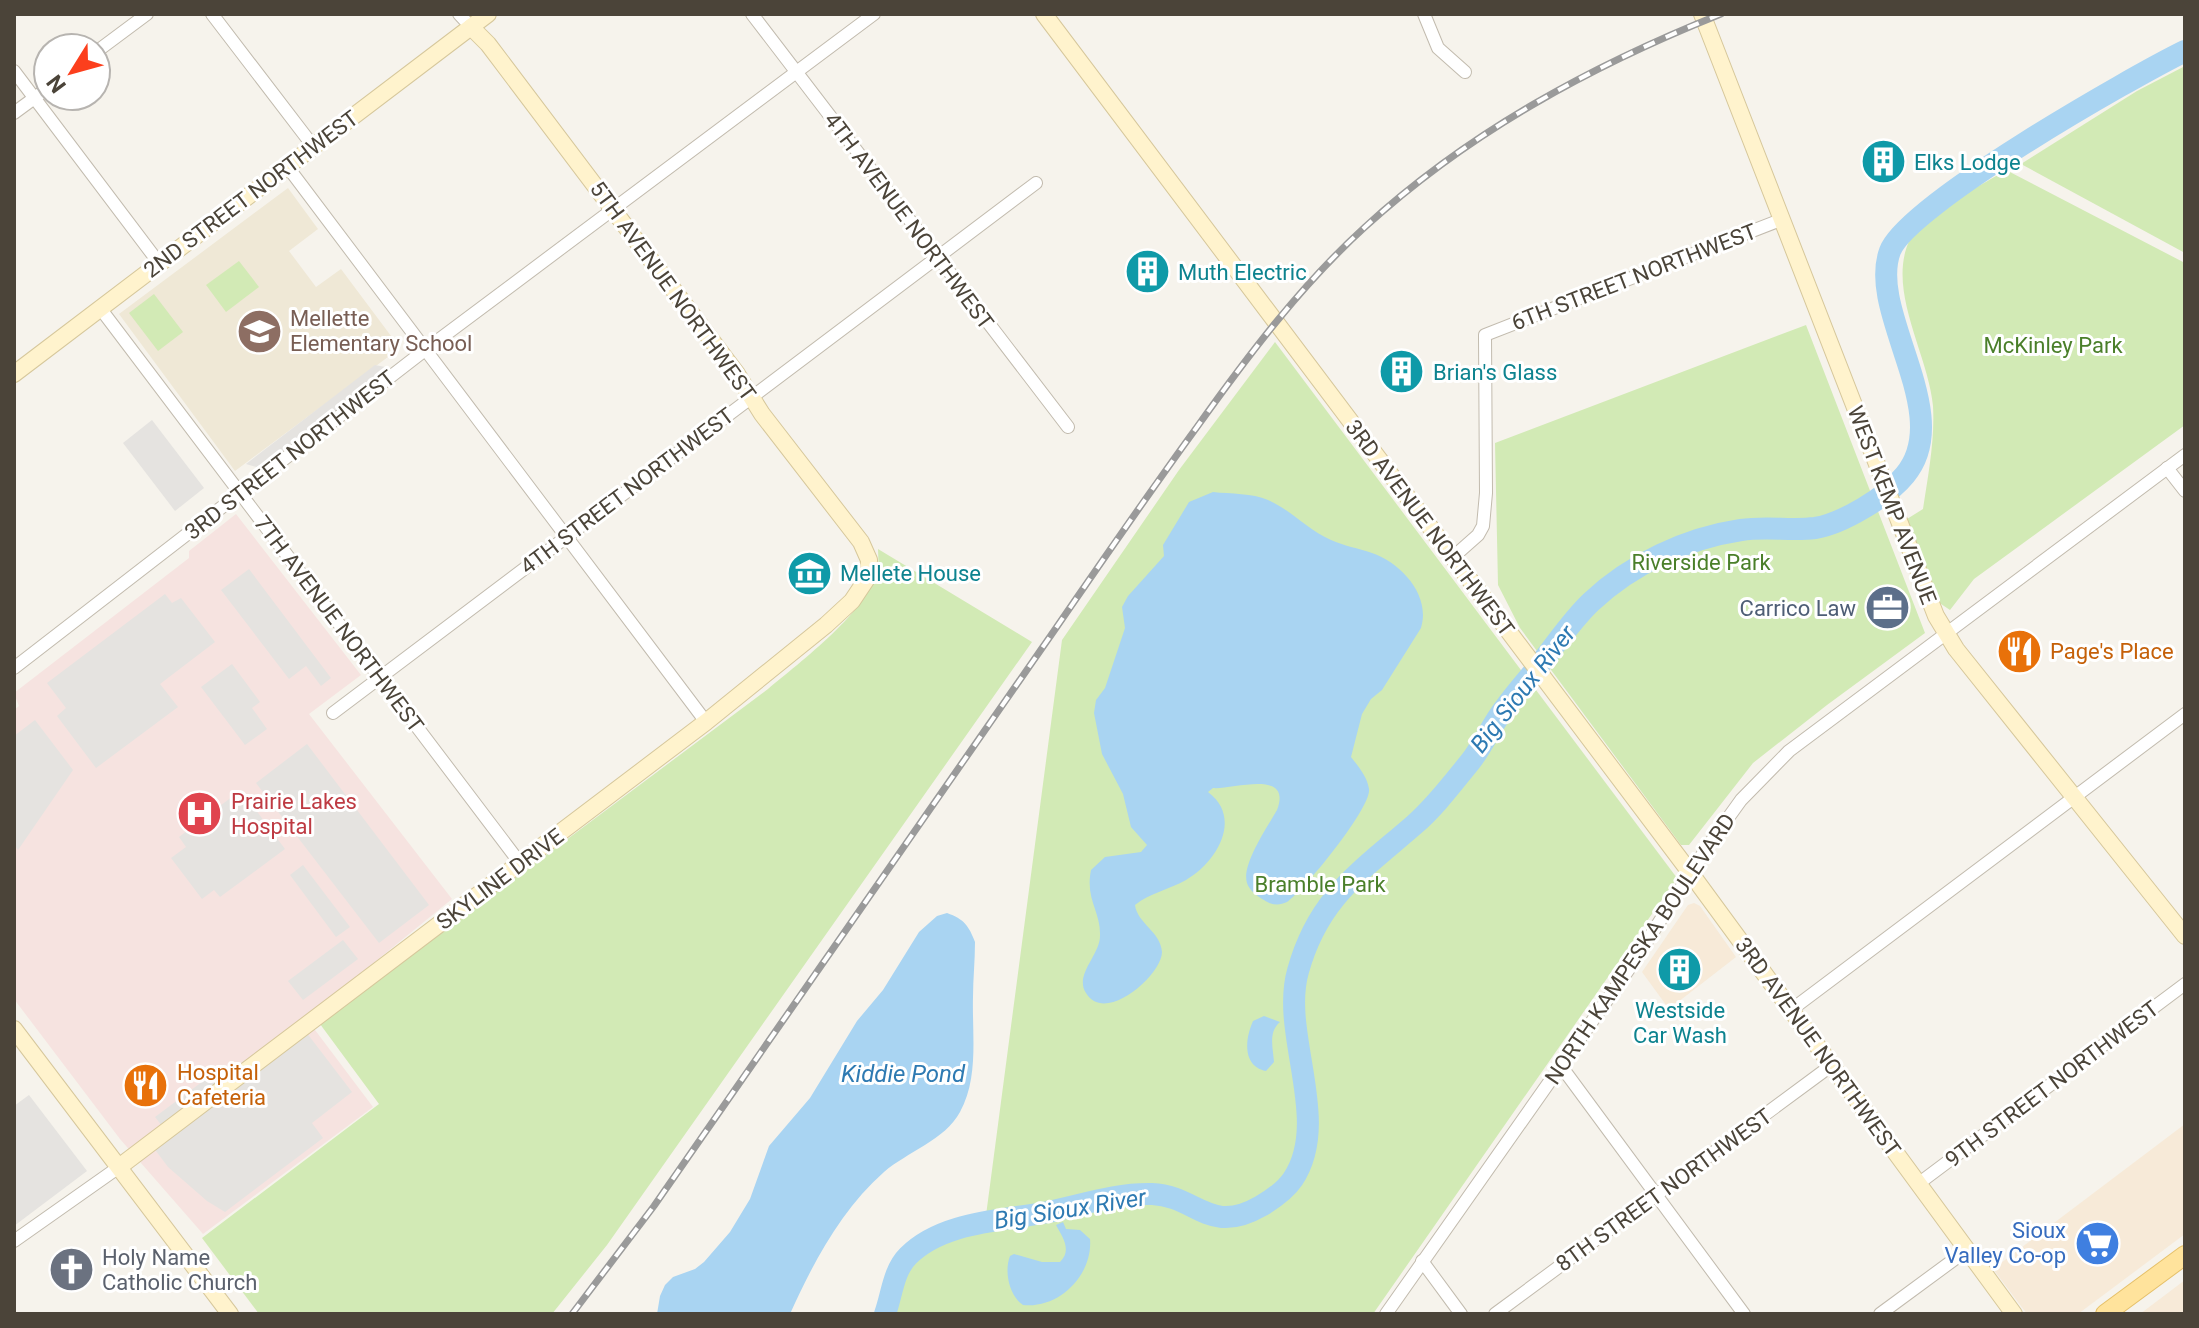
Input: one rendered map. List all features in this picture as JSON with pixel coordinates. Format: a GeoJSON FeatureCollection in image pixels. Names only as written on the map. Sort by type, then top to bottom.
{"type":"FeatureCollection","features":[{"type":"Feature","properties":{"kind":"main road","name":"2ND STREET NORTHWEST"},"geometry":{"type":"LineString","coordinates":[[14,374],[488,14]]}},
{"type":"Feature","properties":{"kind":"main road","name":"3RD AVENUE NORTHWEST"},"geometry":{"type":"LineString","coordinates":[[1044,14],[1692,875],[2014,1314]]}},
{"type":"Feature","properties":{"kind":"main road","name":"WEST KEMP AVENUE"},"geometry":{"type":"LineString","coordinates":[[1702,14],[1932,608],[1945,633],[2185,936]]}},
{"type":"Feature","properties":{"kind":"main road","name":"5TH AVENUE NORTHWEST"},"geometry":{"type":"LineString","coordinates":[[471,27],[488,44],[861,542],[869,560],[868,577]]}},
{"type":"Feature","properties":{"kind":"main road","name":"SKYLINE DRIVE"},"geometry":{"type":"LineString","coordinates":[[119,1167],[706,722],[826,625],[852,601],[868,577]]}},
{"type":"Feature","properties":{"kind":"main road"},"geometry":{"type":"LineString","coordinates":[[14,1029],[230,1314]]}},
{"type":"Feature","properties":{"kind":"main road"},"geometry":{"type":"LineString","coordinates":[[2105,1314],[2185,1255]]}},
{"type":"Feature","properties":{"kind":"street"},"geometry":{"type":"LineString","coordinates":[[112,40],[147,14]]}},
{"type":"Feature","properties":{"kind":"street"},"geometry":{"type":"LineString","coordinates":[[212,14],[313,146]]}},
{"type":"Feature","properties":{"kind":"street","name":"5TH AVENUE NORTHWEST"},"geometry":{"type":"LineString","coordinates":[[459,14],[471,27]]}},
{"type":"Feature","properties":{"kind":"street","name":"4TH AVENUE NORTHWEST"},"geometry":{"type":"LineString","coordinates":[[752,14],[1068,427]]}},
{"type":"Feature","properties":{"kind":"street","name":"3RD STREET NORTHWEST"},"geometry":{"type":"LineString","coordinates":[[14,668],[425,350],[874,14]]}},
{"type":"Feature","properties":{"kind":"street"},"geometry":{"type":"LineString","coordinates":[[1424,14],[1438,48],[1465,72]]}},
{"type":"Feature","properties":{"kind":"street"},"geometry":{"type":"LineString","coordinates":[[14,71],[32,95]]}},
{"type":"Feature","properties":{"kind":"street"},"geometry":{"type":"LineString","coordinates":[[14,113],[32,100]]}},
{"type":"Feature","properties":{"kind":"street"},"geometry":{"type":"LineString","coordinates":[[45,112],[159,263]]}},
{"type":"Feature","properties":{"kind":"street"},"geometry":{"type":"LineString","coordinates":[[287,166],[706,722]]}},
{"type":"Feature","properties":{"kind":"street","name":"4TH STREET NORTHWEST"},"geometry":{"type":"LineString","coordinates":[[333,713],[1036,183]]}},
{"type":"Feature","properties":{"kind":"street","name":"6TH STREET NORTHWEST"},"geometry":{"type":"LineString","coordinates":[[1452,558],[1478,535],[1483,526],[1486,493],[1485,335],[1783,219]]}},
{"type":"Feature","properties":{"kind":"street","name":"7TH AVENUE NORTHWEST"},"geometry":{"type":"LineString","coordinates":[[100,308],[520,863]]}},
{"type":"Feature","properties":{"kind":"street","name":"NORTH KAMPESKA BOULEVARD"},"geometry":{"type":"LineString","coordinates":[[1386,1314],[1561,1066],[1692,875],[1708,846],[1741,800],[1769,769],[1945,633],[2185,455]]}},
{"type":"Feature","properties":{"kind":"street"},"geometry":{"type":"LineString","coordinates":[[2167,468],[2185,491]]}},
{"type":"Feature","properties":{"kind":"street"},"geometry":{"type":"LineString","coordinates":[[1791,1010],[2185,714]]}},
{"type":"Feature","properties":{"kind":"street","name":"9TH STREET NORTHWEST"},"geometry":{"type":"LineString","coordinates":[[1918,1184],[2185,984]]}},
{"type":"Feature","properties":{"kind":"street","name":"8TH STREET NORTHWEST"},"geometry":{"type":"LineString","coordinates":[[1495,1314],[1832,1065]]}},
{"type":"Feature","properties":{"kind":"street"},"geometry":{"type":"LineString","coordinates":[[1561,1066],[1744,1314]]}},
{"type":"Feature","properties":{"kind":"street"},"geometry":{"type":"LineString","coordinates":[[14,1241],[119,1167]]}},
{"type":"Feature","properties":{"kind":"street"},"geometry":{"type":"LineString","coordinates":[[1880,1314],[1967,1250]]}},
{"type":"Feature","properties":{"kind":"street"},"geometry":{"type":"LineString","coordinates":[[1422,1261],[1461,1314]]}},
{"type":"Feature","properties":{"kind":"shaded area","name":"Mellette Elementary School"},"geometry":{"type":"Polygon","coordinates":[[[288,188],[318,229],[289,251],[316,287],[341,269],[400,348],[235,471],[119,314],[288,188]]]}},
{"type":"Feature","properties":{"kind":"shaded area"},"geometry":{"type":"Polygon","coordinates":[[[375,365],[400,370],[270,471],[246,464],[375,365]]]}},
{"type":"Feature","properties":{"kind":"shaded area"},"geometry":{"type":"Polygon","coordinates":[[[152,420],[204,488],[175,511],[123,443],[152,420]]]}},
{"type":"Feature","properties":{"kind":"shaded area","name":"Prairie Lakes Hospital"},"geometry":{"type":"Polygon","coordinates":[[[236,514],[361,675],[309,714],[452,899],[306,1018],[373,1107],[203,1234],[120,1139],[14,999],[14,710],[19,706],[14,693],[189,558],[189,551],[236,514]]]}},
{"type":"Feature","properties":{"kind":"shaded area"},"geometry":{"type":"Polygon","coordinates":[[[249,569],[331,678],[321,686],[306,666],[289,679],[221,590],[249,569]]]}},
{"type":"Feature","properties":{"kind":"shaded area"},"geometry":{"type":"Polygon","coordinates":[[[165,594],[172,603],[181,598],[215,642],[160,684],[178,707],[96,768],[57,716],[66,708],[47,683],[165,594]]]}},
{"type":"Feature","properties":{"kind":"shaded area"},"geometry":{"type":"Polygon","coordinates":[[[232,664],[260,702],[252,708],[267,729],[245,745],[201,687],[232,664]]]}},
{"type":"Feature","properties":{"kind":"shaded area"},"geometry":{"type":"Polygon","coordinates":[[[35,720],[73,770],[18,850],[14,844],[14,736],[35,720]]]}},
{"type":"Feature","properties":{"kind":"shaded area"},"geometry":{"type":"Polygon","coordinates":[[[307,744],[429,905],[379,943],[256,783],[307,744]]]}},
{"type":"Feature","properties":{"kind":"shaded area"},"geometry":{"type":"Polygon","coordinates":[[[241,790],[285,849],[220,897],[214,890],[202,899],[171,858],[186,847],[179,837],[241,790]]]}},
{"type":"Feature","properties":{"kind":"shaded area"},"geometry":{"type":"Polygon","coordinates":[[[303,865],[350,927],[336,937],[290,875],[303,865]]]}},
{"type":"Feature","properties":{"kind":"shaded area"},"geometry":{"type":"Polygon","coordinates":[[[1694,903],[1700,906],[1736,957],[1669,1009],[1642,972],[1688,905],[1694,903]]]}},
{"type":"Feature","properties":{"kind":"shaded area"},"geometry":{"type":"Polygon","coordinates":[[[343,940],[358,959],[303,1000],[288,981],[343,940]]]}},
{"type":"Feature","properties":{"kind":"shaded area"},"geometry":{"type":"Polygon","coordinates":[[[303,1028],[352,1092],[312,1123],[323,1138],[225,1212],[207,1201],[168,1167],[150,1143],[166,1131],[155,1117],[218,1070],[228,1083],[303,1028]]]}},
{"type":"Feature","properties":{"kind":"shaded area"},"geometry":{"type":"Polygon","coordinates":[[[29,1095],[87,1171],[14,1226],[14,1106],[29,1095]]]}},
{"type":"Feature","properties":{"kind":"shaded area"},"geometry":{"type":"Polygon","coordinates":[[[2185,1124],[2185,1234],[2078,1314],[2027,1314],[1993,1269],[2185,1124]]]}},
{"type":"Feature","properties":{"kind":"shaded area"},"geometry":{"type":"Polygon","coordinates":[[[2185,1280],[2185,1314],[2140,1314],[2185,1280]]]}},
{"type":"Feature","properties":{"kind":"green space"},"geometry":{"type":"Polygon","coordinates":[[[2185,66],[2185,253],[2021,164],[2137,91],[2185,66]]]}},
{"type":"Feature","properties":{"kind":"green space","name":"McKinley Park"},"geometry":{"type":"Polygon","coordinates":[[[2006,170],[2185,263],[2185,425],[1974,579],[1950,610],[1938,602],[1907,519],[1923,509],[1931,458],[1933,406],[1908,314],[1903,267],[1907,245],[1925,219],[2006,170]]]}},
{"type":"Feature","properties":{"kind":"green space"},"geometry":{"type":"Polygon","coordinates":[[[239,261],[259,287],[226,312],[206,285],[239,261]]]}},
{"type":"Feature","properties":{"kind":"green space"},"geometry":{"type":"Polygon","coordinates":[[[154,294],[183,332],[158,351],[129,313],[154,294]]]}},
{"type":"Feature","properties":{"kind":"green space","name":"Riverside Park"},"geometry":{"type":"Polygon","coordinates":[[[1806,325],[1925,633],[1753,763],[1689,845],[1681,845],[1520,628],[1498,585],[1495,443],[1806,325]]]}},
{"type":"Feature","properties":{"kind":"green space","name":"Bramble Park"},"geometry":{"type":"Polygon","coordinates":[[[1275,342],[1677,878],[1373,1314],[885,1314],[898,1271],[913,1251],[948,1233],[985,1223],[1062,640],[1179,470],[1275,342]]]}},
{"type":"Feature","properties":{"kind":"green space"},"geometry":{"type":"Polygon","coordinates":[[[878,549],[1032,642],[607,1245],[552,1314],[259,1314],[202,1238],[379,1104],[320,1024],[797,665],[832,634],[862,601],[873,584],[878,568],[878,549]]]}},
{"type":"Feature","properties":{"kind":"water"},"geometry":{"type":"Polygon","coordinates":[[[1213,492],[1268,500],[1323,536],[1372,553],[1393,564],[1418,592],[1423,616],[1421,628],[1382,690],[1371,699],[1362,714],[1351,757],[1366,780],[1369,789],[1367,799],[1349,830],[1307,883],[1281,904],[1269,903],[1251,890],[1246,875],[1248,866],[1277,810],[1280,797],[1276,789],[1269,785],[1213,788],[1208,792],[1224,814],[1225,827],[1216,851],[1186,880],[1135,905],[1161,945],[1160,962],[1143,984],[1131,993],[1106,1003],[1095,1001],[1083,986],[1085,972],[1100,936],[1091,897],[1091,870],[1105,857],[1141,852],[1147,845],[1131,827],[1123,794],[1102,754],[1094,713],[1096,700],[1105,688],[1125,628],[1122,607],[1128,596],[1164,556],[1163,545],[1189,502],[1213,492]]]}},
{"type":"Feature","properties":{"kind":"water","name":"Kiddie Pond"},"geometry":{"type":"Polygon","coordinates":[[[947,913],[965,924],[975,942],[972,1070],[966,1099],[953,1122],[884,1172],[854,1203],[808,1276],[790,1314],[657,1314],[665,1285],[673,1277],[704,1262],[730,1232],[750,1199],[769,1146],[810,1098],[857,1021],[883,990],[919,932],[937,916],[947,913]]]}},
{"type":"Feature","properties":{"kind":"water"},"geometry":{"type":"Polygon","coordinates":[[[1264,1016],[1280,1022],[1273,1035],[1274,1062],[1266,1071],[1253,1064],[1247,1043],[1253,1021],[1264,1016]]]}},
{"type":"Feature","properties":{"kind":"water"},"geometry":{"type":"Polygon","coordinates":[[[1063,1222],[1066,1229],[1080,1230],[1090,1239],[1086,1265],[1072,1287],[1061,1295],[1037,1305],[1023,1305],[1014,1296],[1009,1283],[1010,1256],[1014,1254],[1042,1262],[1060,1262],[1066,1248],[1056,1225],[1063,1222]]]}},
{"type":"Feature","properties":{"kind":"waterway","name":"Big Sioux River"},"geometry":{"type":"LineString","coordinates":[[885,1314],[896,1276],[908,1256],[922,1244],[956,1229],[1139,1194],[1167,1196],[1204,1212],[1228,1217],[1261,1206],[1286,1187],[1304,1156],[1308,1130],[1294,996],[1298,971],[1307,946],[1329,905],[1343,888],[1436,803],[1475,756],[1504,709],[1566,630],[1607,588],[1642,565],[1700,539],[1750,529],[1815,528],[1838,521],[1888,492],[1905,475],[1918,450],[1921,423],[1917,394],[1890,304],[1886,276],[1890,251],[1905,230],[1977,174],[2073,114],[2185,51]]}},
{"type":"Feature","properties":{"kind":"railway"},"geometry":{"type":"LineString","coordinates":[[572,1314],[654,1206],[1161,477],[1235,374],[1297,297],[1365,227],[1446,161],[1489,132],[1579,79],[1721,14]]}},
{"type":"Feature","properties":{"kind":"place","name":"Elks Lodge"},"geometry":{"type":"Point","coordinates":[1883,162]}},
{"type":"Feature","properties":{"kind":"place","name":"Muth Electric"},"geometry":{"type":"Point","coordinates":[1147,272]}},
{"type":"Feature","properties":{"kind":"place","name":"Mellette Elementary School"},"geometry":{"type":"Point","coordinates":[259,331]}},
{"type":"Feature","properties":{"kind":"place","name":"Brian's Glass"},"geometry":{"type":"Point","coordinates":[1402,372]}},
{"type":"Feature","properties":{"kind":"place","name":"Mellete House"},"geometry":{"type":"Point","coordinates":[809,573]}},
{"type":"Feature","properties":{"kind":"place","name":"Carrico Law"},"geometry":{"type":"Point","coordinates":[1887,608]}},
{"type":"Feature","properties":{"kind":"place","name":"Page's Place"},"geometry":{"type":"Point","coordinates":[2019,651]}},
{"type":"Feature","properties":{"kind":"place","name":"Prairie Lakes Hospital"},"geometry":{"type":"Point","coordinates":[200,814]}},
{"type":"Feature","properties":{"kind":"place","name":"Westside Car Wash"},"geometry":{"type":"Point","coordinates":[1680,969]}},
{"type":"Feature","properties":{"kind":"place","name":"Hospital Cafeteria"},"geometry":{"type":"Point","coordinates":[146,1085]}},
{"type":"Feature","properties":{"kind":"place","name":"Sioux Valley Co-op"},"geometry":{"type":"Point","coordinates":[2097,1243]}},
{"type":"Feature","properties":{"kind":"place","name":"Holy Name Catholic Church"},"geometry":{"type":"Point","coordinates":[71,1270]}}]}
